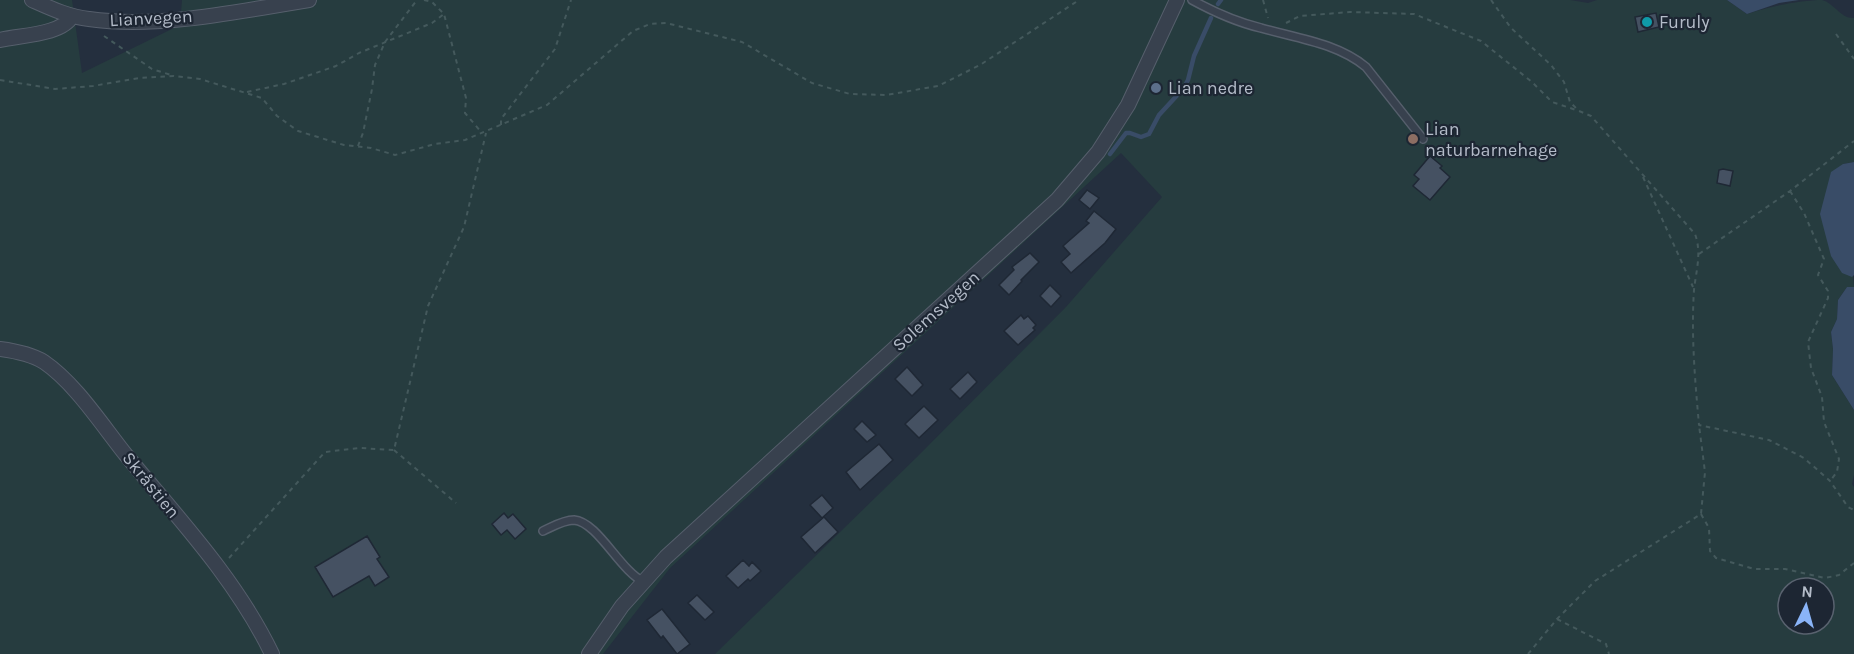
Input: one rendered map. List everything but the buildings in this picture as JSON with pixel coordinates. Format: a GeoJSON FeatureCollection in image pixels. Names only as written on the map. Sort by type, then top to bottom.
{"type":"FeatureCollection","features":[{"type":"Feature","properties":{"kind":"street","name":"Lianvegen"},"geometry":{"type":"LineString","coordinates":[[32,0],[72,16],[104,21],[159,20],[248,10],[307,0]]}},
{"type":"Feature","properties":{"kind":"street","name":"Solemsvegen"},"geometry":{"type":"LineString","coordinates":[[589,654],[622,606],[666,557],[1057,200],[1098,152],[1128,105],[1177,0]]}},
{"type":"Feature","properties":{"kind":"street"},"geometry":{"type":"LineString","coordinates":[[0,40],[55,30],[64,26],[72,16]]}},
{"type":"Feature","properties":{"kind":"street","name":"Skråstien"},"geometry":{"type":"LineString","coordinates":[[0,349],[23,354],[44,363],[73,389],[219,568],[255,621],[272,654]]}},
{"type":"Feature","properties":{"kind":"lane"},"geometry":{"type":"LineString","coordinates":[[1192,0],[1232,20],[1326,46],[1357,59],[1366,67],[1423,139]]}},
{"type":"Feature","properties":{"kind":"lane"},"geometry":{"type":"LineString","coordinates":[[543,531],[562,522],[572,520],[581,522],[598,537],[629,572],[644,582]]}},
{"type":"Feature","properties":{"kind":"path"},"geometry":{"type":"LineString","coordinates":[[358,146],[363,133],[375,65],[385,42],[417,0]]}},
{"type":"Feature","properties":{"kind":"path"},"geometry":{"type":"LineString","coordinates":[[424,0],[432,2],[444,14],[466,98],[465,113],[482,133]]}},
{"type":"Feature","properties":{"kind":"path"},"geometry":{"type":"LineString","coordinates":[[501,125],[501,119],[555,49],[571,0]]}},
{"type":"Feature","properties":{"kind":"path"},"geometry":{"type":"LineString","coordinates":[[0,80],[55,89],[93,86],[139,78],[175,76],[200,79],[262,98],[277,116],[298,131],[344,145],[370,147],[395,155],[435,144],[465,140],[548,105],[633,32],[650,24],[666,23],[742,42],[812,83],[849,94],[886,95],[938,86],[969,70],[1079,0]]}},
{"type":"Feature","properties":{"kind":"path"},"geometry":{"type":"LineString","coordinates":[[1263,0],[1271,31],[1300,16],[1350,12],[1414,14],[1481,41],[1532,82],[1552,102],[1591,116],[1695,234],[1699,244],[1694,289],[1694,362],[1705,472],[1701,514],[1709,528],[1710,551],[1716,558],[1754,569],[1785,569],[1825,578],[1839,575],[1854,563]]}},
{"type":"Feature","properties":{"kind":"path"},"geometry":{"type":"LineString","coordinates":[[1491,0],[1512,28],[1551,65],[1564,82],[1570,102],[1579,111]]}},
{"type":"Feature","properties":{"kind":"path"},"geometry":{"type":"LineString","coordinates":[[244,92],[294,81],[336,66],[359,53],[432,23],[444,14]]}},
{"type":"Feature","properties":{"kind":"path"},"geometry":{"type":"LineString","coordinates":[[1836,34],[1854,59]]}},
{"type":"Feature","properties":{"kind":"path"},"geometry":{"type":"LineString","coordinates":[[103,35],[152,69],[175,76]]}},
{"type":"Feature","properties":{"kind":"path"},"geometry":{"type":"LineString","coordinates":[[394,450],[428,306],[464,227],[487,132]]}},
{"type":"Feature","properties":{"kind":"path"},"geometry":{"type":"LineString","coordinates":[[1699,254],[1790,191],[1854,141]]}},
{"type":"Feature","properties":{"kind":"path"},"geometry":{"type":"LineString","coordinates":[[1641,173],[1694,289]]}},
{"type":"Feature","properties":{"kind":"path"},"geometry":{"type":"LineString","coordinates":[[1790,191],[1804,213],[1824,259],[1818,275],[1828,291],[1828,298],[1808,342],[1810,368],[1822,397],[1824,422],[1839,459],[1837,472],[1830,481]]}},
{"type":"Feature","properties":{"kind":"path"},"geometry":{"type":"LineString","coordinates":[[1699,425],[1769,440],[1804,458],[1830,481],[1848,507],[1854,510]]}},
{"type":"Feature","properties":{"kind":"path"},"geometry":{"type":"LineString","coordinates":[[219,568],[325,452],[360,448],[394,450],[456,503]]}},
{"type":"Feature","properties":{"kind":"path"},"geometry":{"type":"LineString","coordinates":[[1528,654],[1557,619],[1595,581],[1701,514]]}},
{"type":"Feature","properties":{"kind":"path"},"geometry":{"type":"LineString","coordinates":[[1557,619],[1606,644],[1609,654]]}},
{"type":"Feature","properties":{"kind":"green space"},"geometry":{"type":"Polygon","coordinates":[[[0,0],[72,0],[82,73],[180,25],[182,0],[1570,0],[1588,3],[1597,0],[1727,0],[1747,14],[1784,4],[1822,0],[1845,16],[1854,18],[1854,162],[1843,164],[1854,287],[1847,287],[1838,300],[1837,319],[1831,332],[1832,375],[1854,410],[1852,484],[1854,487],[1854,654],[715,654],[918,456],[1066,307],[1162,197],[1121,153],[670,568],[603,654],[0,654],[0,0]]]}},
{"type":"Feature","properties":{"kind":"water"},"geometry":{"type":"Polygon","coordinates":[[[1727,0],[1799,0],[1779,3],[1747,14],[1727,0]]]}},
{"type":"Feature","properties":{"kind":"water"},"geometry":{"type":"Polygon","coordinates":[[[1854,162],[1854,275],[1852,277],[1842,273],[1831,256],[1820,214],[1831,172],[1843,164],[1854,162]]]}},
{"type":"Feature","properties":{"kind":"water"},"geometry":{"type":"Polygon","coordinates":[[[1847,287],[1854,287],[1854,410],[1832,375],[1831,332],[1837,319],[1838,300],[1847,287]]]}},
{"type":"Feature","properties":{"kind":"waterway"},"geometry":{"type":"LineString","coordinates":[[1218,4],[1221,0]]}},
{"type":"Feature","properties":{"kind":"waterway"},"geometry":{"type":"LineString","coordinates":[[1110,154],[1126,133],[1141,137],[1149,134],[1159,115],[1183,89],[1188,80],[1194,56],[1211,18]]}},
{"type":"Feature","properties":{"kind":"place","name":"Furuly"},"geometry":{"type":"Point","coordinates":[1647,22]}},
{"type":"Feature","properties":{"kind":"place","name":"Lian nedre"},"geometry":{"type":"Point","coordinates":[1156,88]}},
{"type":"Feature","properties":{"kind":"place","name":"Lian naturbarnehage"},"geometry":{"type":"Point","coordinates":[1413,139]}}]}
